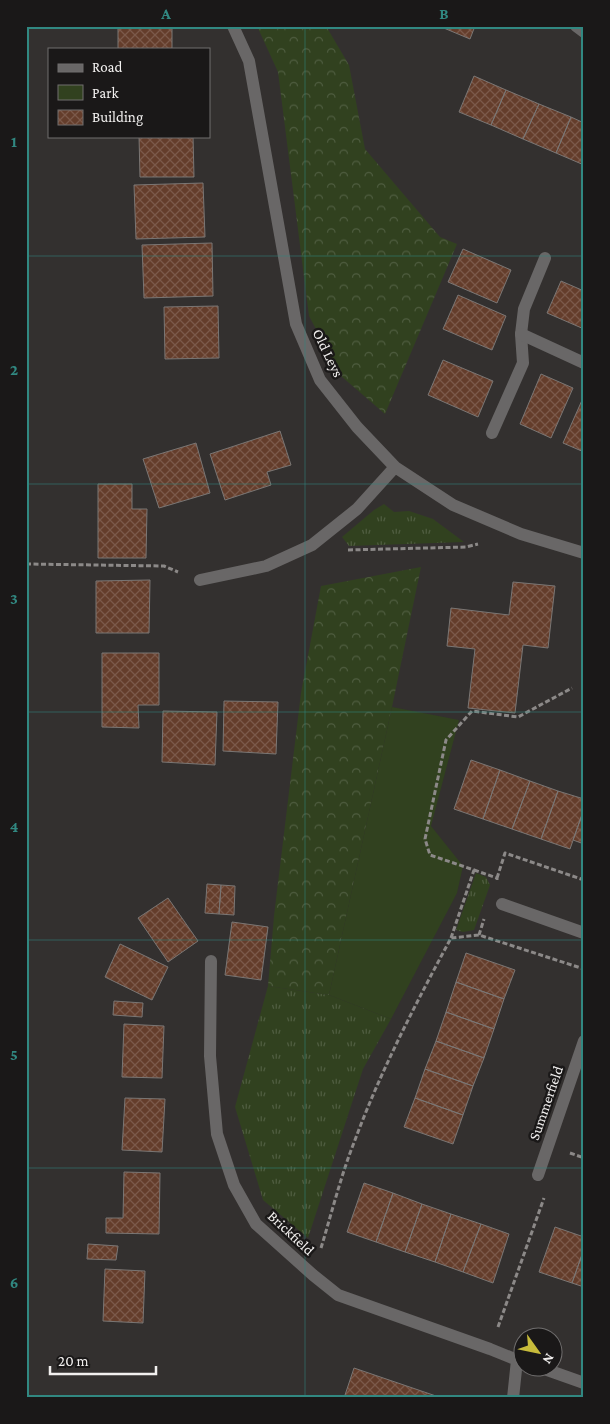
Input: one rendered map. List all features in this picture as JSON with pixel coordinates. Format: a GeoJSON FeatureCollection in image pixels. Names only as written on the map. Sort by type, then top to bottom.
{"type":"FeatureCollection","features":[{"type":"Feature","properties":{"kind":"street","name":"Old Leys"},"geometry":{"type":"LineString","coordinates":[[233,26],[249,61],[296,324],[320,380],[357,427],[395,467],[452,505],[521,534],[584,553]]}},
{"type":"Feature","properties":{"kind":"street"},"geometry":{"type":"LineString","coordinates":[[576,26],[584,32]]}},
{"type":"Feature","properties":{"kind":"street"},"geometry":{"type":"LineString","coordinates":[[492,433],[523,364],[521,334],[524,309],[545,258]]}},
{"type":"Feature","properties":{"kind":"street"},"geometry":{"type":"LineString","coordinates":[[521,334],[584,363]]}},
{"type":"Feature","properties":{"kind":"street"},"geometry":{"type":"LineString","coordinates":[[200,580],[266,566],[312,545],[357,509],[395,467]]}},
{"type":"Feature","properties":{"kind":"street"},"geometry":{"type":"LineString","coordinates":[[502,904],[584,933]]}},
{"type":"Feature","properties":{"kind":"street","name":"Brickfield"},"geometry":{"type":"LineString","coordinates":[[211,961],[210,1056],[217,1134],[234,1185],[256,1224],[338,1295],[512,1358]]}},
{"type":"Feature","properties":{"kind":"street","name":"Summerfield"},"geometry":{"type":"LineString","coordinates":[[538,1176],[584,1041]]}},
{"type":"Feature","properties":{"kind":"street"},"geometry":{"type":"LineString","coordinates":[[562,1375],[584,1383]]}},
{"type":"Feature","properties":{"kind":"street"},"geometry":{"type":"LineString","coordinates":[[513,1398],[517,1376]]}},
{"type":"Feature","properties":{"kind":"path"},"geometry":{"type":"LineString","coordinates":[[312,545],[347,550],[466,547],[521,534]]}},
{"type":"Feature","properties":{"kind":"path"},"geometry":{"type":"LineString","coordinates":[[26,564],[164,566],[200,580]]}},
{"type":"Feature","properties":{"kind":"path"},"geometry":{"type":"LineString","coordinates":[[313,1275],[354,1141],[409,1016],[451,938],[474,870],[430,855],[425,839],[446,740],[472,711],[518,716],[572,688]]}},
{"type":"Feature","properties":{"kind":"path"},"geometry":{"type":"LineString","coordinates":[[498,878],[505,853],[584,880]]}},
{"type":"Feature","properties":{"kind":"path"},"geometry":{"type":"LineString","coordinates":[[451,938],[479,935],[584,969]]}},
{"type":"Feature","properties":{"kind":"path"},"geometry":{"type":"LineString","coordinates":[[490,1349],[549,1185],[538,1176]]}},
{"type":"Feature","properties":{"kind":"green space"},"geometry":{"type":"Polygon","coordinates":[[[257,26],[326,26],[349,65],[365,149],[440,237],[457,244],[385,414],[341,376],[309,316],[278,72],[257,26]]]}},
{"type":"Feature","properties":{"kind":"green space"},"geometry":{"type":"Polygon","coordinates":[[[384,504],[394,512],[409,511],[433,519],[464,542],[349,546],[342,537],[384,504]]]}},
{"type":"Feature","properties":{"kind":"green space"},"geometry":{"type":"Polygon","coordinates":[[[421,567],[329,995],[268,986],[274,916],[301,693],[321,586],[421,567]]]}},
{"type":"Feature","properties":{"kind":"green space"},"geometry":{"type":"Polygon","coordinates":[[[392,707],[459,720],[431,826],[463,866],[457,893],[391,1019],[329,995],[392,707]]]}},
{"type":"Feature","properties":{"kind":"green space"},"geometry":{"type":"Polygon","coordinates":[[[476,873],[486,877],[490,885],[474,930],[463,932],[456,930],[476,873]]]}},
{"type":"Feature","properties":{"kind":"green space"},"geometry":{"type":"Polygon","coordinates":[[[268,986],[329,995],[391,1019],[363,1069],[308,1238],[263,1200],[235,1107],[268,986]]]}},
{"type":"Feature","properties":{"kind":"building"},"geometry":{"type":"Polygon","coordinates":[[[118,26],[172,26],[172,48],[118,48],[118,26]]]}},
{"type":"Feature","properties":{"kind":"building"},"geometry":{"type":"Polygon","coordinates":[[[439,26],[475,26],[470,39],[439,26]]]}},
{"type":"Feature","properties":{"kind":"building"},"geometry":{"type":"Polygon","coordinates":[[[474,76],[506,90],[491,125],[459,112],[474,76]]]}},
{"type":"Feature","properties":{"kind":"building"},"geometry":{"type":"Polygon","coordinates":[[[506,90],[539,104],[523,139],[491,125],[506,90]]]}},
{"type":"Feature","properties":{"kind":"building"},"geometry":{"type":"Polygon","coordinates":[[[539,104],[571,117],[556,153],[523,139],[539,104]]]}},
{"type":"Feature","properties":{"kind":"building"},"geometry":{"type":"Polygon","coordinates":[[[571,117],[584,123],[584,165],[556,153],[571,117]]]}},
{"type":"Feature","properties":{"kind":"building"},"geometry":{"type":"Polygon","coordinates":[[[139,138],[193,138],[194,177],[140,177],[139,138]]]}},
{"type":"Feature","properties":{"kind":"building"},"geometry":{"type":"Polygon","coordinates":[[[203,183],[205,237],[136,239],[134,185],[203,183]]]}},
{"type":"Feature","properties":{"kind":"building"},"geometry":{"type":"Polygon","coordinates":[[[212,243],[213,296],[144,298],[142,245],[212,243]]]}},
{"type":"Feature","properties":{"kind":"building"},"geometry":{"type":"Polygon","coordinates":[[[463,249],[511,270],[497,303],[448,282],[463,249]]]}},
{"type":"Feature","properties":{"kind":"building"},"geometry":{"type":"Polygon","coordinates":[[[561,281],[584,291],[584,329],[547,313],[561,281]]]}},
{"type":"Feature","properties":{"kind":"building"},"geometry":{"type":"Polygon","coordinates":[[[458,295],[506,316],[492,350],[443,329],[458,295]]]}},
{"type":"Feature","properties":{"kind":"building"},"geometry":{"type":"Polygon","coordinates":[[[218,306],[219,358],[165,359],[164,307],[218,306]]]}},
{"type":"Feature","properties":{"kind":"building"},"geometry":{"type":"Polygon","coordinates":[[[443,360],[493,381],[478,417],[428,395],[443,360]]]}},
{"type":"Feature","properties":{"kind":"building"},"geometry":{"type":"Polygon","coordinates":[[[541,374],[573,388],[551,438],[520,424],[541,374]]]}},
{"type":"Feature","properties":{"kind":"building"},"geometry":{"type":"Polygon","coordinates":[[[584,398],[584,452],[563,443],[584,398]]]}},
{"type":"Feature","properties":{"kind":"building"},"geometry":{"type":"Polygon","coordinates":[[[280,431],[291,465],[267,472],[271,485],[225,500],[210,454],[280,431]]]}},
{"type":"Feature","properties":{"kind":"building"},"geometry":{"type":"Polygon","coordinates":[[[196,443],[210,493],[159,508],[143,459],[196,443]]]}},
{"type":"Feature","properties":{"kind":"building"},"geometry":{"type":"Polygon","coordinates":[[[98,484],[132,484],[132,509],[147,509],[146,558],[98,558],[98,484]]]}},
{"type":"Feature","properties":{"kind":"building"},"geometry":{"type":"Polygon","coordinates":[[[150,580],[149,633],[96,633],[96,581],[150,580]]]}},
{"type":"Feature","properties":{"kind":"building"},"geometry":{"type":"Polygon","coordinates":[[[513,582],[555,586],[548,648],[523,645],[515,713],[468,708],[475,649],[447,646],[451,608],[509,615],[513,582]]]}},
{"type":"Feature","properties":{"kind":"building"},"geometry":{"type":"Polygon","coordinates":[[[102,653],[159,653],[159,705],[138,705],[139,728],[102,727],[102,653]]]}},
{"type":"Feature","properties":{"kind":"building"},"geometry":{"type":"Polygon","coordinates":[[[224,701],[278,702],[276,754],[223,751],[224,701]]]}},
{"type":"Feature","properties":{"kind":"building"},"geometry":{"type":"Polygon","coordinates":[[[163,711],[217,712],[215,765],[162,762],[163,711]]]}},
{"type":"Feature","properties":{"kind":"building"},"geometry":{"type":"Polygon","coordinates":[[[471,760],[500,770],[483,819],[454,809],[471,760]]]}},
{"type":"Feature","properties":{"kind":"building"},"geometry":{"type":"Polygon","coordinates":[[[500,770],[530,781],[512,829],[483,819],[500,770]]]}},
{"type":"Feature","properties":{"kind":"building"},"geometry":{"type":"Polygon","coordinates":[[[530,781],[558,791],[541,839],[512,829],[530,781]]]}},
{"type":"Feature","properties":{"kind":"building"},"geometry":{"type":"Polygon","coordinates":[[[558,791],[584,799],[584,809],[570,849],[541,839],[558,791]]]}},
{"type":"Feature","properties":{"kind":"building"},"geometry":{"type":"Polygon","coordinates":[[[584,809],[584,844],[573,840],[584,809]]]}},
{"type":"Feature","properties":{"kind":"building"},"geometry":{"type":"Polygon","coordinates":[[[207,884],[221,885],[219,914],[205,913],[207,884]]]}},
{"type":"Feature","properties":{"kind":"building"},"geometry":{"type":"Polygon","coordinates":[[[221,885],[235,886],[234,915],[219,914],[221,885]]]}},
{"type":"Feature","properties":{"kind":"building"},"geometry":{"type":"Polygon","coordinates":[[[168,898],[198,941],[168,962],[138,918],[168,898]]]}},
{"type":"Feature","properties":{"kind":"building"},"geometry":{"type":"Polygon","coordinates":[[[232,922],[268,927],[261,980],[225,975],[232,922]]]}},
{"type":"Feature","properties":{"kind":"building"},"geometry":{"type":"Polygon","coordinates":[[[120,944],[168,967],[152,1000],[105,977],[120,944]]]}},
{"type":"Feature","properties":{"kind":"building"},"geometry":{"type":"Polygon","coordinates":[[[466,953],[515,970],[504,999],[456,982],[466,953]]]}},
{"type":"Feature","properties":{"kind":"building"},"geometry":{"type":"Polygon","coordinates":[[[456,982],[504,999],[494,1029],[446,1012],[456,982]]]}},
{"type":"Feature","properties":{"kind":"building"},"geometry":{"type":"Polygon","coordinates":[[[114,1001],[143,1003],[142,1017],[113,1015],[114,1001]]]}},
{"type":"Feature","properties":{"kind":"building"},"geometry":{"type":"Polygon","coordinates":[[[446,1012],[494,1029],[484,1058],[436,1041],[446,1012]]]}},
{"type":"Feature","properties":{"kind":"building"},"geometry":{"type":"Polygon","coordinates":[[[124,1024],[164,1026],[162,1078],[122,1077],[124,1024]]]}},
{"type":"Feature","properties":{"kind":"building"},"geometry":{"type":"Polygon","coordinates":[[[436,1041],[484,1058],[473,1086],[425,1069],[436,1041]]]}},
{"type":"Feature","properties":{"kind":"building"},"geometry":{"type":"Polygon","coordinates":[[[425,1069],[473,1086],[463,1115],[415,1098],[425,1069]]]}},
{"type":"Feature","properties":{"kind":"building"},"geometry":{"type":"Polygon","coordinates":[[[125,1098],[165,1099],[162,1152],[122,1150],[125,1098]]]}},
{"type":"Feature","properties":{"kind":"building"},"geometry":{"type":"Polygon","coordinates":[[[415,1098],[463,1115],[453,1144],[404,1127],[415,1098]]]}},
{"type":"Feature","properties":{"kind":"building"},"geometry":{"type":"Polygon","coordinates":[[[124,1172],[160,1173],[159,1234],[106,1233],[106,1218],[123,1218],[124,1172]]]}},
{"type":"Feature","properties":{"kind":"building"},"geometry":{"type":"Polygon","coordinates":[[[364,1183],[393,1193],[376,1242],[347,1232],[364,1183]]]}},
{"type":"Feature","properties":{"kind":"building"},"geometry":{"type":"Polygon","coordinates":[[[393,1193],[422,1204],[405,1252],[376,1242],[393,1193]]]}},
{"type":"Feature","properties":{"kind":"building"},"geometry":{"type":"Polygon","coordinates":[[[422,1204],[451,1214],[435,1262],[405,1252],[422,1204]]]}},
{"type":"Feature","properties":{"kind":"building"},"geometry":{"type":"Polygon","coordinates":[[[451,1214],[481,1224],[463,1272],[435,1262],[451,1214]]]}},
{"type":"Feature","properties":{"kind":"building"},"geometry":{"type":"Polygon","coordinates":[[[481,1224],[509,1234],[493,1283],[463,1272],[481,1224]]]}},
{"type":"Feature","properties":{"kind":"building"},"geometry":{"type":"Polygon","coordinates":[[[555,1227],[584,1237],[584,1249],[572,1283],[539,1272],[555,1227]]]}},
{"type":"Feature","properties":{"kind":"building"},"geometry":{"type":"Polygon","coordinates":[[[88,1244],[118,1246],[116,1260],[87,1259],[88,1244]]]}},
{"type":"Feature","properties":{"kind":"building"},"geometry":{"type":"Polygon","coordinates":[[[584,1249],[584,1287],[572,1283],[584,1249]]]}},
{"type":"Feature","properties":{"kind":"building"},"geometry":{"type":"Polygon","coordinates":[[[105,1269],[145,1271],[143,1323],[103,1321],[105,1269]]]}},
{"type":"Feature","properties":{"kind":"building"},"geometry":{"type":"Polygon","coordinates":[[[354,1368],[436,1396],[435,1398],[344,1398],[354,1368]]]}}]}
